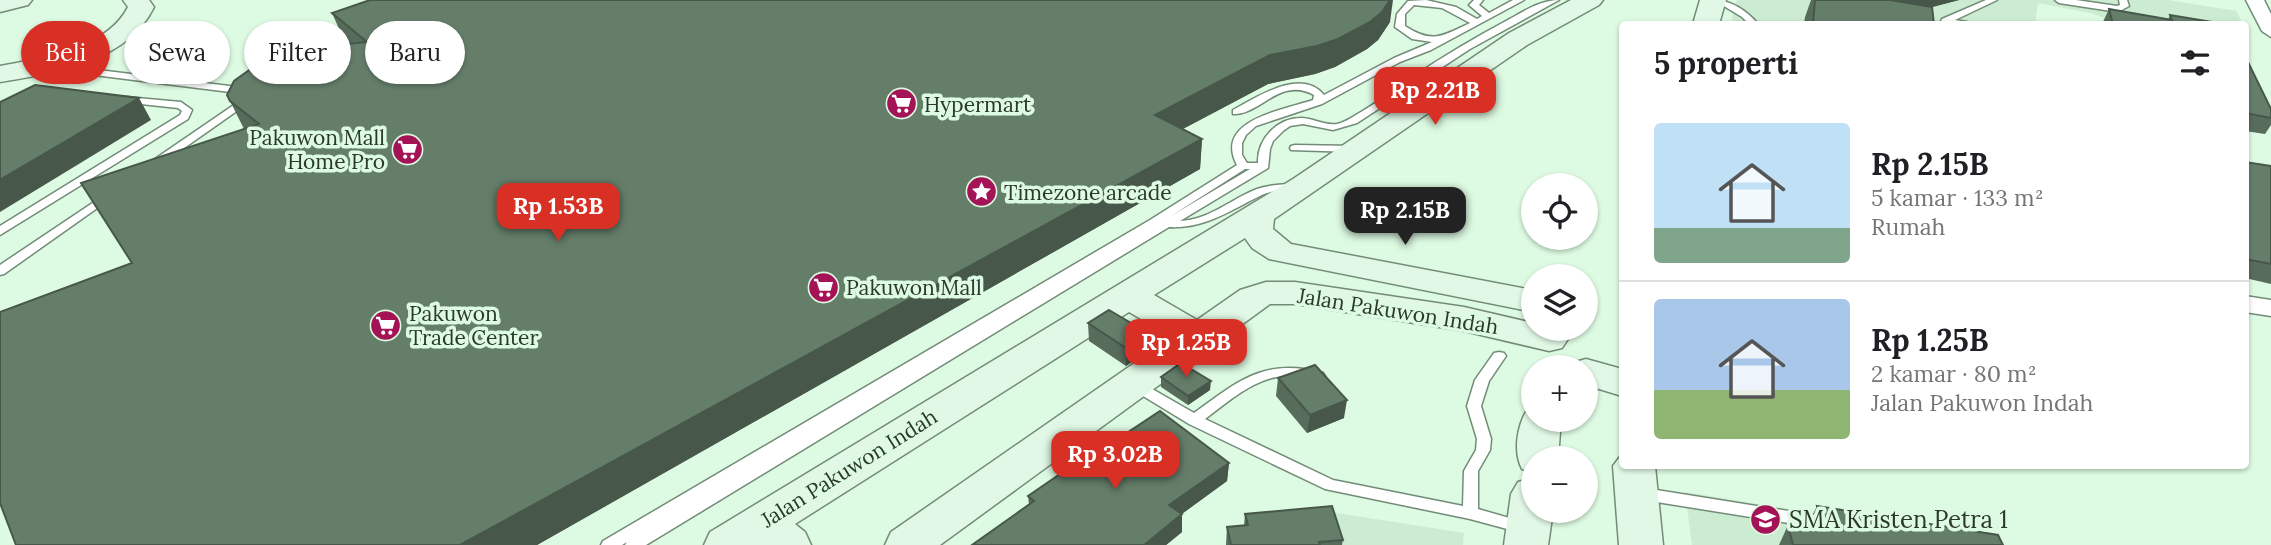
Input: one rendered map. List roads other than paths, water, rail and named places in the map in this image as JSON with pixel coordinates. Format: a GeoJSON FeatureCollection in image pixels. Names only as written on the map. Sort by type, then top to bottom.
{"type":"FeatureCollection","features":[{"type":"Feature","properties":{"kind":"street"},"geometry":{"type":"LineString","coordinates":[[0,4],[8,0]]}},
{"type":"Feature","properties":{"kind":"street"},"geometry":{"type":"LineString","coordinates":[[0,4],[19,0]]}},
{"type":"Feature","properties":{"kind":"street","name":"Jalan Pakuwon Indah"},"geometry":{"type":"LineString","coordinates":[[726,545],[776,533],[1127,295],[1304,187],[1518,39],[1590,0]]}},
{"type":"Feature","properties":{"kind":"street"},"geometry":{"type":"LineString","coordinates":[[1707,21],[1716,0]]}},
{"type":"Feature","properties":{"kind":"street"},"geometry":{"type":"LineString","coordinates":[[2255,0],[2271,31]]}},
{"type":"Feature","properties":{"kind":"street"},"geometry":{"type":"LineString","coordinates":[[110,40],[145,8]]}},
{"type":"Feature","properties":{"kind":"street"},"geometry":{"type":"LineString","coordinates":[[0,74],[21,70]]}},
{"type":"Feature","properties":{"kind":"street"},"geometry":{"type":"LineString","coordinates":[[0,93],[21,82]]}},
{"type":"Feature","properties":{"kind":"street"},"geometry":{"type":"LineString","coordinates":[[1258,214],[1256,229],[1264,241],[1281,252],[1521,299]]}},
{"type":"Feature","properties":{"kind":"street","name":"Jalan Pakuwon Indah"},"geometry":{"type":"LineString","coordinates":[[907,545],[1253,298],[1266,293],[1295,293],[1464,319],[1548,345]]}},
{"type":"Feature","properties":{"kind":"street"},"geometry":{"type":"LineString","coordinates":[[1127,295],[1199,337]]}},
{"type":"Feature","properties":{"kind":"street"},"geometry":{"type":"LineString","coordinates":[[2249,305],[2271,308]]}},
{"type":"Feature","properties":{"kind":"street"},"geometry":{"type":"LineString","coordinates":[[1598,376],[1619,382]]}},
{"type":"Feature","properties":{"kind":"street"},"geometry":{"type":"LineString","coordinates":[[1635,479],[1641,545]]}},
{"type":"Feature","properties":{"kind":"lane"},"geometry":{"type":"LineString","coordinates":[[1243,166],[1237,155],[1237,143],[1242,133],[1252,124],[1318,102],[1520,0]]}},
{"type":"Feature","properties":{"kind":"lane"},"geometry":{"type":"LineString","coordinates":[[1264,166],[1261,155],[1264,144],[1284,127],[1302,121],[1322,127],[1347,124],[1454,55],[1555,0]]}},
{"type":"Feature","properties":{"kind":"lane"},"geometry":{"type":"LineString","coordinates":[[1716,0],[1745,15],[1750,21]]}},
{"type":"Feature","properties":{"kind":"lane"},"geometry":{"type":"LineString","coordinates":[[1949,21],[1993,0]]}},
{"type":"Feature","properties":{"kind":"lane"},"geometry":{"type":"LineString","coordinates":[[2059,0],[2123,9],[2123,0]]}},
{"type":"Feature","properties":{"kind":"lane"},"geometry":{"type":"LineString","coordinates":[[1473,1],[1473,5],[1488,16]]}},
{"type":"Feature","properties":{"kind":"lane"},"geometry":{"type":"LineString","coordinates":[[1441,41],[1415,37],[1400,27],[1401,14],[1411,3],[1437,3],[1460,12],[1475,22]]}},
{"type":"Feature","properties":{"kind":"lane"},"geometry":{"type":"LineString","coordinates":[[110,72],[257,93],[145,170]]}},
{"type":"Feature","properties":{"kind":"lane"},"geometry":{"type":"LineString","coordinates":[[1237,112],[1279,90],[1299,86],[1312,88],[1319,94],[1318,102]]}},
{"type":"Feature","properties":{"kind":"lane"},"geometry":{"type":"LineString","coordinates":[[0,231],[184,117],[187,110],[181,105],[111,99]]}},
{"type":"Feature","properties":{"kind":"lane"},"geometry":{"type":"LineString","coordinates":[[1301,109],[1299,114],[1302,121]]}},
{"type":"Feature","properties":{"kind":"lane"},"geometry":{"type":"LineString","coordinates":[[1267,117],[1284,127]]}},
{"type":"Feature","properties":{"kind":"lane"},"geometry":{"type":"LineString","coordinates":[[1295,148],[1359,149]]}},
{"type":"Feature","properties":{"kind":"lane"},"geometry":{"type":"LineString","coordinates":[[609,545],[1154,222],[1243,166],[1264,166]]}},
{"type":"Feature","properties":{"kind":"lane"},"geometry":{"type":"LineString","coordinates":[[633,545],[1264,166]]}},
{"type":"Feature","properties":{"kind":"lane"},"geometry":{"type":"LineString","coordinates":[[1170,224],[1181,226],[1203,221],[1272,188],[1304,187]]}},
{"type":"Feature","properties":{"kind":"lane"},"geometry":{"type":"LineString","coordinates":[[0,271],[112,193]]}},
{"type":"Feature","properties":{"kind":"lane"},"geometry":{"type":"LineString","coordinates":[[1470,513],[1471,471],[1483,450],[1484,439],[1474,406],[1482,380],[1499,356]]}},
{"type":"Feature","properties":{"kind":"lane"},"geometry":{"type":"LineString","coordinates":[[1194,420],[1258,375],[1281,370],[1302,370],[1325,378]]}},
{"type":"Feature","properties":{"kind":"lane"},"geometry":{"type":"LineString","coordinates":[[1133,384],[1194,420],[1330,485],[1521,522]]}},
{"type":"Feature","properties":{"kind":"lane"},"geometry":{"type":"LineString","coordinates":[[1635,479],[1842,526]]}},
{"type":"Feature","properties":{"kind":"place","name":"Hypermart"},"geometry":{"type":"Point","coordinates":[901,104]}},
{"type":"Feature","properties":{"kind":"place","name":"Pakuwon Mall Home Pro"},"geometry":{"type":"Point","coordinates":[408,149]}},
{"type":"Feature","properties":{"kind":"place","name":"Timezone arcade"},"geometry":{"type":"Point","coordinates":[981,192]}},
{"type":"Feature","properties":{"kind":"place","name":"Pakuwon Mall"},"geometry":{"type":"Point","coordinates":[823,287]}},
{"type":"Feature","properties":{"kind":"place","name":"Pakuwon Trade Center"},"geometry":{"type":"Point","coordinates":[386,325]}},
{"type":"Feature","properties":{"kind":"place","name":"SMA Kristen Petra 1"},"geometry":{"type":"Point","coordinates":[1766,519]}}]}
